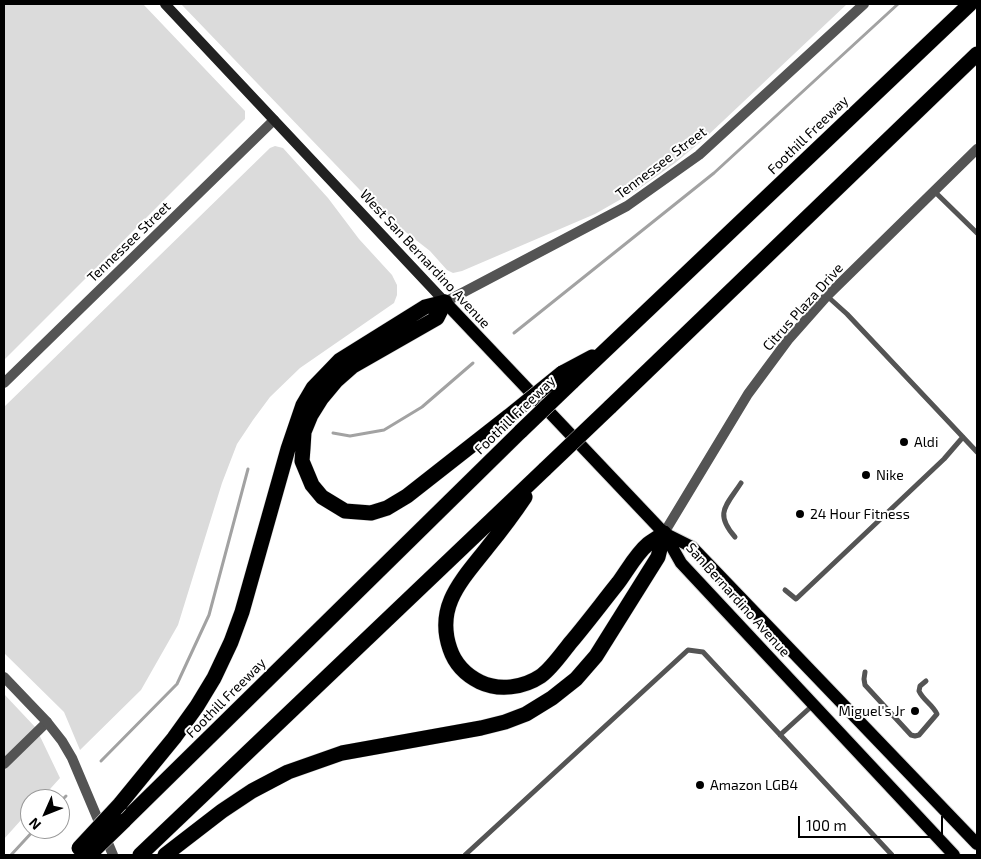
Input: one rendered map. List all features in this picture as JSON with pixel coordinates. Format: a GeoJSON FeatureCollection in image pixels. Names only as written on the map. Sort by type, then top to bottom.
{"type":"FeatureCollection","features":[{"type":"Feature","properties":{"kind":"highway","name":"Foothill Freeway"},"geometry":{"type":"LineString","coordinates":[[80,853],[124,821],[521,431],[567,378],[605,352],[970,4]]}},
{"type":"Feature","properties":{"kind":"highway"},"geometry":{"type":"LineString","coordinates":[[144,851],[977,54]]}},
{"type":"Feature","properties":{"kind":"highway"},"geometry":{"type":"LineString","coordinates":[[445,302],[437,318],[354,366],[336,381],[321,399],[311,415],[304,432],[302,461],[312,485],[322,497],[345,510],[357,513],[371,513],[386,508],[407,496],[509,416],[567,378]]}},
{"type":"Feature","properties":{"kind":"highway"},"geometry":{"type":"LineString","coordinates":[[80,853],[174,738],[214,678],[231,642],[242,612],[288,449],[303,405],[313,388],[340,360],[425,307],[445,302]]}},
{"type":"Feature","properties":{"kind":"highway"},"geometry":{"type":"LineString","coordinates":[[545,469],[507,523],[459,583],[452,595],[447,610],[446,639],[451,654],[458,665],[478,681],[490,686],[510,687],[529,683],[543,674],[588,622],[647,545],[664,533]]}},
{"type":"Feature","properties":{"kind":"highway"},"geometry":{"type":"LineString","coordinates":[[165,855],[222,811],[252,791],[288,772],[342,753],[505,722],[526,714],[552,698],[576,679],[596,656],[658,557],[664,533]]}},
{"type":"Feature","properties":{"kind":"main road","name":"West San Bernardino Avenue"},"geometry":{"type":"LineString","coordinates":[[165,4],[664,533]]}},
{"type":"Feature","properties":{"kind":"main road","name":"San Bernardino Avenue"},"geometry":{"type":"LineString","coordinates":[[664,533],[681,563],[954,855]]}},
{"type":"Feature","properties":{"kind":"main road","name":"San Bernardino Avenue"},"geometry":{"type":"LineString","coordinates":[[664,533],[692,548],[977,844]]}},
{"type":"Feature","properties":{"kind":"street","name":"Tennessee Street"},"geometry":{"type":"LineString","coordinates":[[445,302],[619,211],[699,155],[864,4]]}},
{"type":"Feature","properties":{"kind":"street","name":"Tennessee Street"},"geometry":{"type":"LineString","coordinates":[[4,383],[274,120]]}},
{"type":"Feature","properties":{"kind":"street","name":"Citrus Plaza Drive"},"geometry":{"type":"LineString","coordinates":[[664,533],[748,394],[788,340],[828,296],[977,149]]}},
{"type":"Feature","properties":{"kind":"street"},"geometry":{"type":"LineString","coordinates":[[4,677],[47,722],[62,741],[72,758],[113,855]]}},
{"type":"Feature","properties":{"kind":"street"},"geometry":{"type":"LineString","coordinates":[[4,764],[47,722]]}},
{"type":"Feature","properties":{"kind":"lane"},"geometry":{"type":"LineString","coordinates":[[934,191],[977,233]]}},
{"type":"Feature","properties":{"kind":"lane"},"geometry":{"type":"LineString","coordinates":[[828,296],[977,452]]}},
{"type":"Feature","properties":{"kind":"lane"},"geometry":{"type":"LineString","coordinates":[[785,590],[796,599],[944,459],[963,437]]}},
{"type":"Feature","properties":{"kind":"lane"},"geometry":{"type":"LineString","coordinates":[[735,537],[726,526],[723,517],[726,506],[741,483]]}},
{"type":"Feature","properties":{"kind":"lane"},"geometry":{"type":"LineString","coordinates":[[464,855],[688,650],[703,652],[892,855]]}},
{"type":"Feature","properties":{"kind":"lane"},"geometry":{"type":"LineString","coordinates":[[865,672],[864,679],[866,685],[915,736],[919,735],[938,714],[921,696],[919,691],[920,686],[926,681]]}},
{"type":"Feature","properties":{"kind":"lane"},"geometry":{"type":"LineString","coordinates":[[780,735],[813,705]]}},
{"type":"Feature","properties":{"kind":"shaded area"},"geometry":{"type":"Polygon","coordinates":[[[5,4],[143,4],[245,111],[245,119],[4,360],[5,4]]]}},
{"type":"Feature","properties":{"kind":"shaded area"},"geometry":{"type":"Polygon","coordinates":[[[181,4],[847,4],[705,138],[675,163],[637,190],[595,214],[462,271],[453,273],[447,270],[430,251],[384,215],[181,4]]]}},
{"type":"Feature","properties":{"kind":"shaded area"},"geometry":{"type":"Polygon","coordinates":[[[275,146],[283,148],[328,198],[359,239],[392,275],[397,285],[397,295],[394,303],[300,368],[270,397],[253,420],[237,444],[222,483],[178,625],[141,690],[80,750],[64,712],[4,653],[4,407],[270,148],[275,146]]]}},
{"type":"Feature","properties":{"kind":"shaded area"},"geometry":{"type":"Polygon","coordinates":[[[4,694],[36,728],[60,778],[50,789],[20,789],[20,821],[4,839],[4,694]]]}},
{"type":"Feature","properties":{"kind":"waterway"},"geometry":{"type":"LineString","coordinates":[[514,333],[714,173],[898,4]]}},
{"type":"Feature","properties":{"kind":"waterway"},"geometry":{"type":"LineString","coordinates":[[333,433],[350,436],[384,430],[422,407],[473,363]]}},
{"type":"Feature","properties":{"kind":"waterway"},"geometry":{"type":"LineString","coordinates":[[101,761],[177,684],[209,615],[248,469]]}},
{"type":"Feature","properties":{"kind":"waterway"},"geometry":{"type":"LineString","coordinates":[[11,855],[26,839]]}},
{"type":"Feature","properties":{"kind":"place","name":"Aldi"},"geometry":{"type":"Point","coordinates":[904,442]}},
{"type":"Feature","properties":{"kind":"place","name":"Nike"},"geometry":{"type":"Point","coordinates":[866,475]}},
{"type":"Feature","properties":{"kind":"place","name":"24 Hour Fitness"},"geometry":{"type":"Point","coordinates":[800,514]}},
{"type":"Feature","properties":{"kind":"place","name":"Miguel's Jr"},"geometry":{"type":"Point","coordinates":[915,711]}},
{"type":"Feature","properties":{"kind":"place","name":"Amazon LGB4"},"geometry":{"type":"Point","coordinates":[700,785]}}]}
